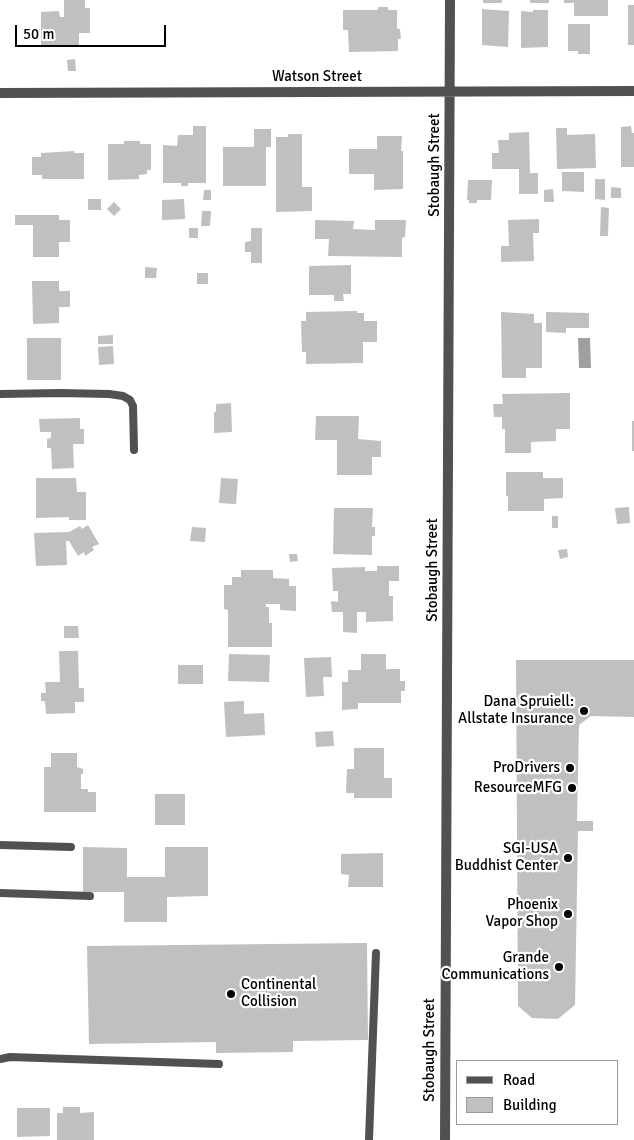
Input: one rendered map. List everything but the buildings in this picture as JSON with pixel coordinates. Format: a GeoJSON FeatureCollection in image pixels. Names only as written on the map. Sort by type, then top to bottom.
{"type":"FeatureCollection","features":[{"type":"Feature","properties":{"kind":"street","name":"Stobaugh Street"},"geometry":{"type":"LineString","coordinates":[[445,1140],[450,0]]}},
{"type":"Feature","properties":{"kind":"street","name":"Watson Street"},"geometry":{"type":"LineString","coordinates":[[0,93],[634,91]]}},
{"type":"Feature","properties":{"kind":"lane"},"geometry":{"type":"LineString","coordinates":[[0,394],[60,393],[123,396],[130,400],[133,406],[134,450]]}},
{"type":"Feature","properties":{"kind":"lane"},"geometry":{"type":"LineString","coordinates":[[0,845],[71,847]]}},
{"type":"Feature","properties":{"kind":"lane"},"geometry":{"type":"LineString","coordinates":[[0,893],[90,896]]}},
{"type":"Feature","properties":{"kind":"lane"},"geometry":{"type":"LineString","coordinates":[[369,1140],[376,953]]}},
{"type":"Feature","properties":{"kind":"lane"},"geometry":{"type":"LineString","coordinates":[[0,1059],[10,1057],[219,1064]]}},
{"type":"Feature","properties":{"kind":"shaded area"},"geometry":{"type":"Polygon","coordinates":[[[578,338],[590,338],[591,368],[579,368],[578,338]]]}},
{"type":"Feature","properties":{"kind":"place","name":"Dana Spruiell: Allstate Insurance"},"geometry":{"type":"Point","coordinates":[584,711]}},
{"type":"Feature","properties":{"kind":"place","name":"ProDrivers"},"geometry":{"type":"Point","coordinates":[570,768]}},
{"type":"Feature","properties":{"kind":"place","name":"ResourceMFG"},"geometry":{"type":"Point","coordinates":[572,788]}},
{"type":"Feature","properties":{"kind":"place","name":"SGI-USA Buddhist Center"},"geometry":{"type":"Point","coordinates":[568,858]}},
{"type":"Feature","properties":{"kind":"place","name":"Phoenix Vapor Shop"},"geometry":{"type":"Point","coordinates":[568,914]}},
{"type":"Feature","properties":{"kind":"place","name":"Grande Communications"},"geometry":{"type":"Point","coordinates":[559,967]}},
{"type":"Feature","properties":{"kind":"place","name":"Continental Collision"},"geometry":{"type":"Point","coordinates":[231,994]}}]}
